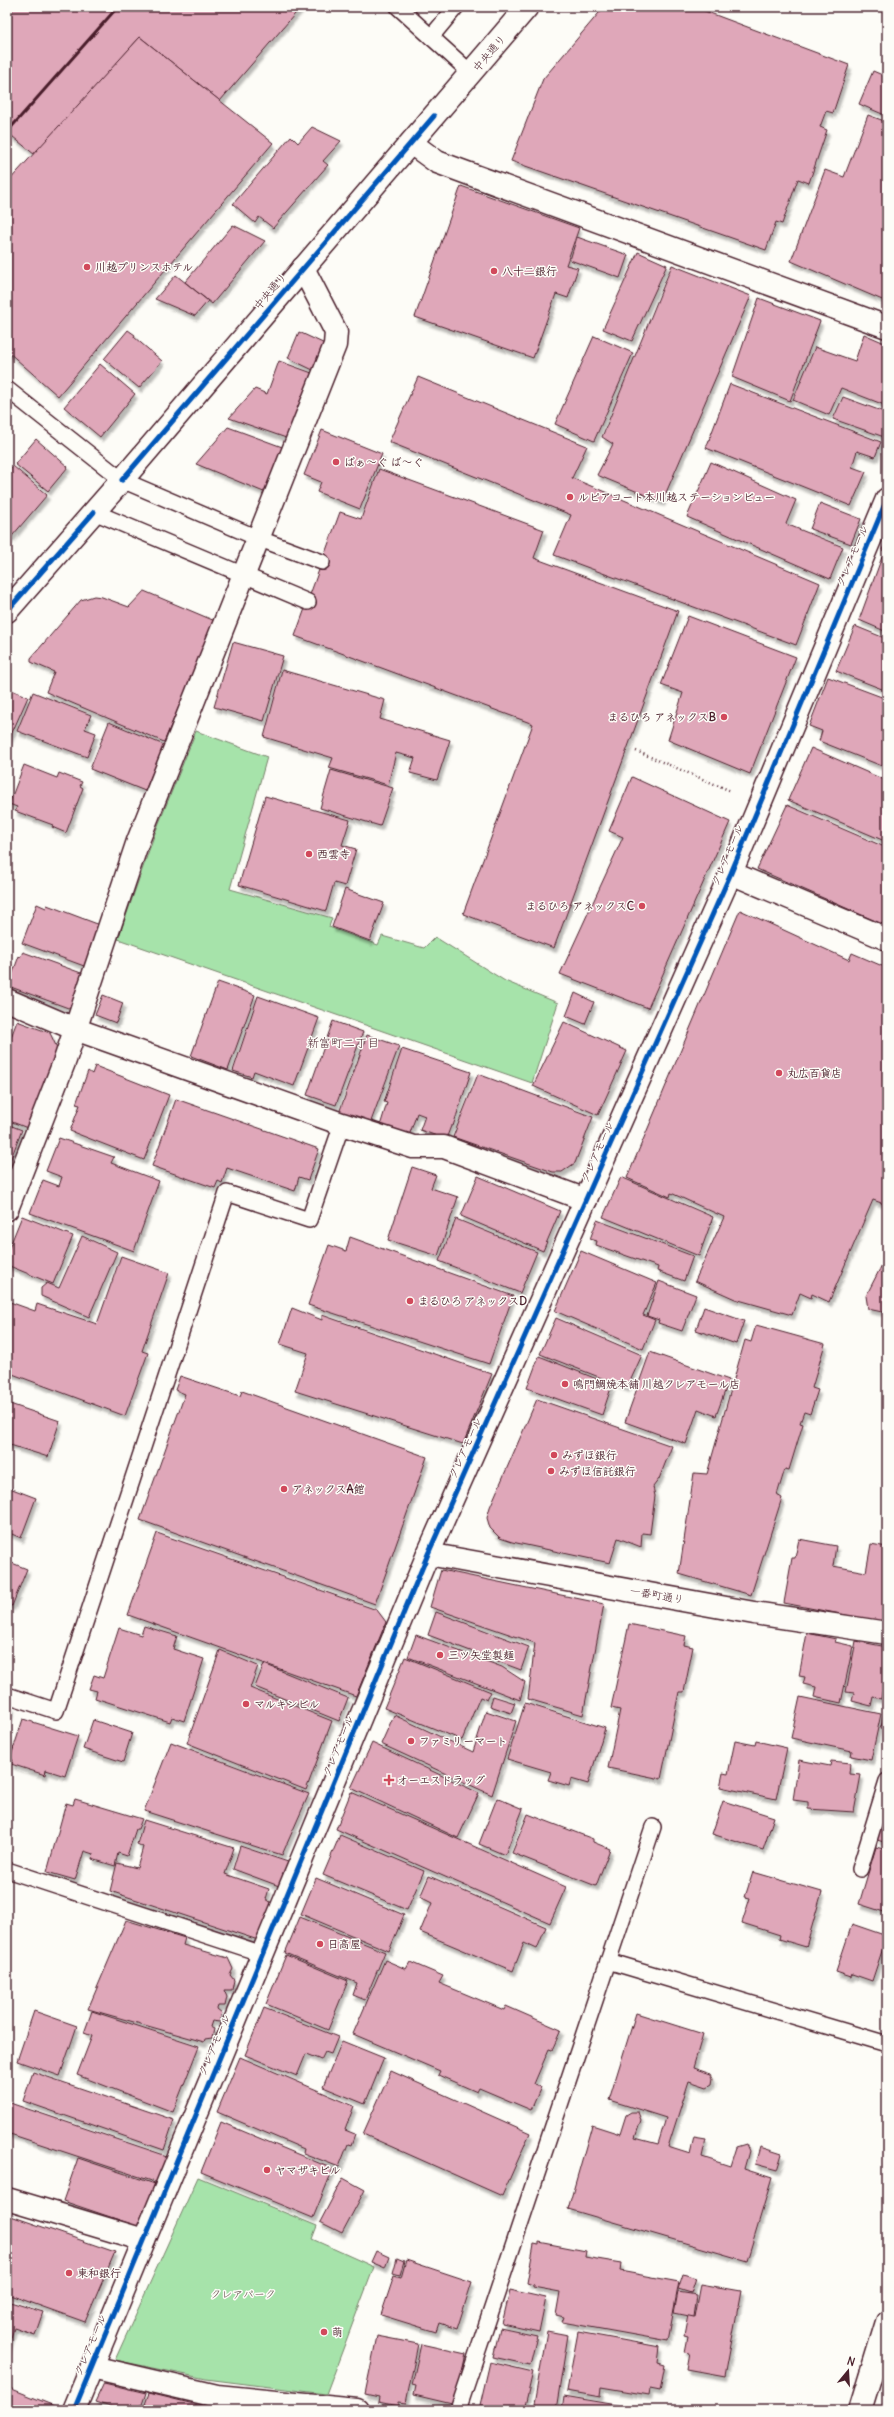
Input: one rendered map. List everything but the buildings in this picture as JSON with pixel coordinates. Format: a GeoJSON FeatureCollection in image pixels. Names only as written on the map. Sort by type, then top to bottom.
{"type":"FeatureCollection","features":[{"type":"Feature","properties":{"kind":"street","name":"中央通り"},"geometry":{"type":"LineString","coordinates":[[7,611],[472,74],[527,7]]}},
{"type":"Feature","properties":{"kind":"street"},"geometry":{"type":"LineString","coordinates":[[411,143],[437,162],[887,327]]}},
{"type":"Feature","properties":{"kind":"street"},"geometry":{"type":"LineString","coordinates":[[7,1209],[75,1029],[138,841],[245,577],[335,345],[336,332],[303,268]]}},
{"type":"Feature","properties":{"kind":"street","name":"クレアモール"},"geometry":{"type":"LineString","coordinates":[[74,2410],[428,1554],[731,873],[887,499]]}},
{"type":"Feature","properties":{"kind":"street"},"geometry":{"type":"LineString","coordinates":[[731,873],[887,939]]}},
{"type":"Feature","properties":{"kind":"street"},"geometry":{"type":"LineString","coordinates":[[7,1000],[75,1029],[342,1124],[414,1147],[444,1147],[586,1200]]}},
{"type":"Feature","properties":{"kind":"street","name":"一番町通り"},"geometry":{"type":"LineString","coordinates":[[428,1554],[754,1613],[887,1633]]}},
{"type":"Feature","properties":{"kind":"street"},"geometry":{"type":"LineString","coordinates":[[7,2199],[144,2240]]}},
{"type":"Feature","properties":{"kind":"street"},"geometry":{"type":"LineString","coordinates":[[860,2410],[887,2322]]}},
{"type":"Feature","properties":{"kind":"street"},"geometry":{"type":"LineString","coordinates":[[92,2366],[217,2396],[352,2410]]}},
{"type":"Feature","properties":{"kind":"lane"},"geometry":{"type":"LineString","coordinates":[[431,37],[456,7]]}},
{"type":"Feature","properties":{"kind":"lane"},"geometry":{"type":"LineString","coordinates":[[403,9],[472,74]]}},
{"type":"Feature","properties":{"kind":"lane"},"geometry":{"type":"LineString","coordinates":[[7,389],[122,480],[260,539],[322,562]]}},
{"type":"Feature","properties":{"kind":"lane"},"geometry":{"type":"LineString","coordinates":[[94,512],[245,577],[308,602]]}},
{"type":"Feature","properties":{"kind":"lane"},"geometry":{"type":"LineString","coordinates":[[7,1695],[56,1711],[227,1194],[309,1220],[342,1124]]}},
{"type":"Feature","properties":{"kind":"lane"},"geometry":{"type":"LineString","coordinates":[[860,1869],[887,1781]]}},
{"type":"Feature","properties":{"kind":"lane"},"geometry":{"type":"LineString","coordinates":[[458,2410],[653,1827]]}},
{"type":"Feature","properties":{"kind":"lane"},"geometry":{"type":"LineString","coordinates":[[7,1870],[263,1954]]}},
{"type":"Feature","properties":{"kind":"lane"},"geometry":{"type":"LineString","coordinates":[[608,1961],[887,2044]]}},
{"type":"Feature","properties":{"kind":"path"},"geometry":{"type":"LineString","coordinates":[[636,751],[760,804]]}},
{"type":"Feature","properties":{"kind":"green space"},"geometry":{"type":"Polygon","coordinates":[[[196,731],[267,757],[230,889],[332,918],[329,927],[378,945],[382,936],[424,948],[435,937],[505,981],[558,1003],[532,1083],[118,939],[155,833],[196,731]]]}},
{"type":"Feature","properties":{"kind":"green space","name":"クレアパーク"},"geometry":{"type":"Polygon","coordinates":[[[198,2177],[317,2226],[312,2239],[374,2267],[326,2394],[206,2379],[115,2360],[198,2177]]]}},
{"type":"Feature","properties":{"kind":"railway"},"geometry":{"type":"LineString","coordinates":[[7,14],[13,7]]}},
{"type":"Feature","properties":{"kind":"railway"},"geometry":{"type":"LineString","coordinates":[[7,132],[115,10]]}},
{"type":"Feature","properties":{"kind":"cycle path"},"geometry":{"type":"LineString","coordinates":[[122,480],[434,116]]}},
{"type":"Feature","properties":{"kind":"cycle path"},"geometry":{"type":"LineString","coordinates":[[74,2410],[428,1554],[731,873],[887,499]]}},
{"type":"Feature","properties":{"kind":"cycle path"},"geometry":{"type":"LineString","coordinates":[[7,611],[94,512]]}},
{"type":"Feature","properties":{"kind":"place","name":"川越プリンスホテル"},"geometry":{"type":"Point","coordinates":[87,267]}},
{"type":"Feature","properties":{"kind":"place","name":"八十二銀行"},"geometry":{"type":"Point","coordinates":[494,271]}},
{"type":"Feature","properties":{"kind":"place","name":"ばぁ〜ぐ ば〜ぐ"},"geometry":{"type":"Point","coordinates":[336,462]}},
{"type":"Feature","properties":{"kind":"place","name":"ルピアコート本川越ステーションビュー"},"geometry":{"type":"Point","coordinates":[570,497]}},
{"type":"Feature","properties":{"kind":"place","name":"まるひろ アネックスB"},"geometry":{"type":"Point","coordinates":[724,717]}},
{"type":"Feature","properties":{"kind":"place","name":"西雲寺"},"geometry":{"type":"Point","coordinates":[309,854]}},
{"type":"Feature","properties":{"kind":"place","name":"まるひろ アネックスC"},"geometry":{"type":"Point","coordinates":[642,906]}},
{"type":"Feature","properties":{"kind":"place","name":"丸広百貨店"},"geometry":{"type":"Point","coordinates":[779,1073]}},
{"type":"Feature","properties":{"kind":"place","name":"まるひろ アネックスD"},"geometry":{"type":"Point","coordinates":[410,1301]}},
{"type":"Feature","properties":{"kind":"place","name":"鳴門鯛焼本舗 川越クレアモール店"},"geometry":{"type":"Point","coordinates":[565,1384]}},
{"type":"Feature","properties":{"kind":"place","name":"みずほ銀行"},"geometry":{"type":"Point","coordinates":[554,1455]}},
{"type":"Feature","properties":{"kind":"place","name":"みずほ信託銀行"},"geometry":{"type":"Point","coordinates":[551,1471]}},
{"type":"Feature","properties":{"kind":"place","name":"アネックスA館"},"geometry":{"type":"Point","coordinates":[284,1489]}},
{"type":"Feature","properties":{"kind":"place","name":"三ツ矢堂製麺"},"geometry":{"type":"Point","coordinates":[440,1655]}},
{"type":"Feature","properties":{"kind":"place","name":"マルキンビル"},"geometry":{"type":"Point","coordinates":[246,1704]}},
{"type":"Feature","properties":{"kind":"place","name":"ファミリーマート"},"geometry":{"type":"Point","coordinates":[411,1741]}},
{"type":"Feature","properties":{"kind":"place","name":"オーエスドラッグ"},"geometry":{"type":"Point","coordinates":[389,1780]}},
{"type":"Feature","properties":{"kind":"place","name":"日高屋"},"geometry":{"type":"Point","coordinates":[320,1944]}},
{"type":"Feature","properties":{"kind":"place","name":"ヤマザキビル"},"geometry":{"type":"Point","coordinates":[267,2170]}},
{"type":"Feature","properties":{"kind":"place","name":"東和銀行"},"geometry":{"type":"Point","coordinates":[69,2273]}},
{"type":"Feature","properties":{"kind":"place","name":"萌"},"geometry":{"type":"Point","coordinates":[324,2332]}},
{"type":"Feature","properties":{"kind":"district","name":"新富町二丁目"},"geometry":{"type":"Point","coordinates":[343,1042]}}]}
